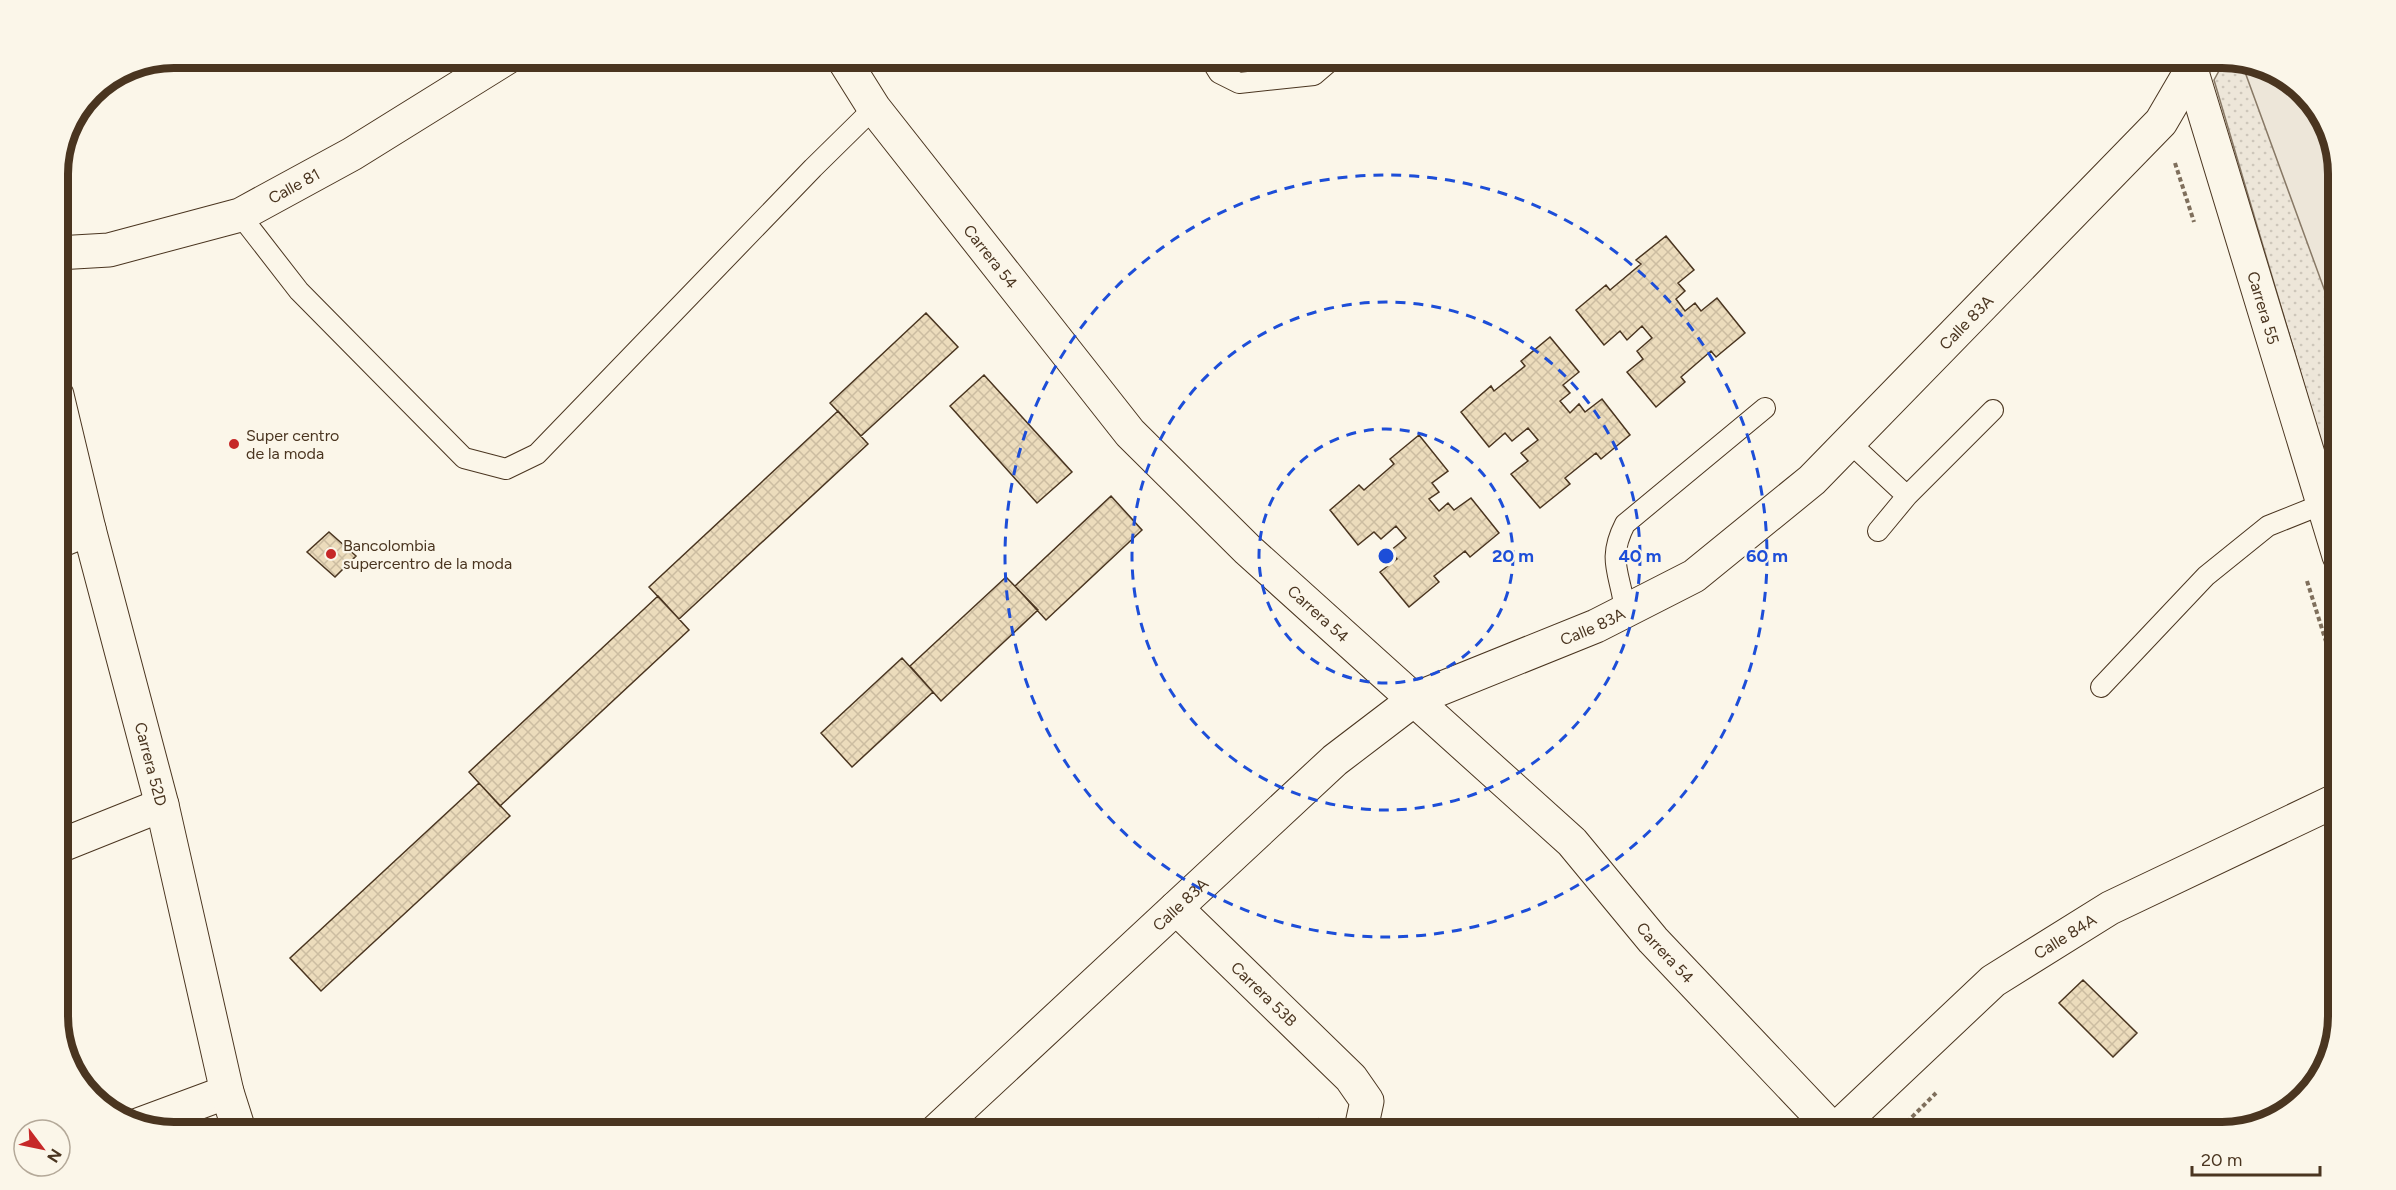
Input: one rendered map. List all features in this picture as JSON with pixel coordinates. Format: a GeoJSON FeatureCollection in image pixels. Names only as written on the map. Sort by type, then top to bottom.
{"type":"FeatureCollection","features":[{"type":"Feature","properties":{"kind":"street","name":"Calle 81"},"geometry":{"type":"LineString","coordinates":[[68,252],[109,250],[240,215],[352,154],[490,68]]}},
{"type":"Feature","properties":{"kind":"street","name":"Carrera 54"},"geometry":{"type":"LineString","coordinates":[[849,68],[874,108],[1130,433],[1248,549],[1572,842],[1653,940],[1825,1122]]}},
{"type":"Feature","properties":{"kind":"street","name":"Calle 83A"},"geometry":{"type":"LineString","coordinates":[[946,1122],[1335,760],[1415,699],[1596,626],[1694,576],[1812,480],[2161,122],[2190,68]]}},
{"type":"Feature","properties":{"kind":"street","name":"Carrera 55"},"geometry":{"type":"LineString","coordinates":[[2195,68],[2328,520]]}},
{"type":"Feature","properties":{"kind":"street","name":"Carrera 52D"},"geometry":{"type":"LineString","coordinates":[[68,441],[162,805],[226,1092],[236,1122]]}},
{"type":"Feature","properties":{"kind":"street"},"geometry":{"type":"LineString","coordinates":[[68,538],[89,529]]}},
{"type":"Feature","properties":{"kind":"street"},"geometry":{"type":"LineString","coordinates":[[68,843],[162,805]]}},
{"type":"Feature","properties":{"kind":"street","name":"Calle 84A"},"geometry":{"type":"LineString","coordinates":[[1845,1122],[1993,981],[2110,908],[2328,805]]}},
{"type":"Feature","properties":{"kind":"street","name":"Carrera 53B"},"geometry":{"type":"LineString","coordinates":[[1176,908],[1351,1078],[1367,1101],[1362,1122]]}},
{"type":"Feature","properties":{"kind":"street"},"geometry":{"type":"LineString","coordinates":[[151,1120],[226,1092]]}},
{"type":"Feature","properties":{"kind":"lane"},"geometry":{"type":"LineString","coordinates":[[1216,68],[1219,73],[1239,83],[1314,75],[1322,68]]}},
{"type":"Feature","properties":{"kind":"lane"},"geometry":{"type":"LineString","coordinates":[[240,215],[298,291],[464,458],[506,469],[537,454],[813,168],[874,108]]}},
{"type":"Feature","properties":{"kind":"lane"},"geometry":{"type":"LineString","coordinates":[[1625,611],[1623,591],[1614,554],[1617,538],[1625,524],[1765,408]]}},
{"type":"Feature","properties":{"kind":"lane"},"geometry":{"type":"LineString","coordinates":[[1878,531],[1906,496],[1993,410]]}},
{"type":"Feature","properties":{"kind":"lane"},"geometry":{"type":"LineString","coordinates":[[1849,442],[1906,496]]}},
{"type":"Feature","properties":{"kind":"lane"},"geometry":{"type":"LineString","coordinates":[[2101,687],[2206,576],[2268,526],[2323,504]]}},
{"type":"Feature","properties":{"kind":"path"},"geometry":{"type":"LineString","coordinates":[[1907,1122],[1937,1091]]}},
{"type":"Feature","properties":{"kind":"shaded area"},"geometry":{"type":"Polygon","coordinates":[[[2221,68],[2237,68],[2270,78],[2282,85],[2302,103],[2318,126],[2323,139],[2328,166],[2328,466],[2214,80],[2221,68]]]}},
{"type":"Feature","properties":{"kind":"shaded area"},"geometry":{"type":"Polygon","coordinates":[[[2244,70],[2270,78],[2293,94],[2311,114],[2323,139],[2328,166],[2327,297],[2244,70]]]}},
{"type":"Feature","properties":{"kind":"building"},"geometry":{"type":"Polygon","coordinates":[[[1666,236],[1694,270],[1678,283],[1685,291],[1676,299],[1685,311],[1695,303],[1701,311],[1717,298],[1745,333],[1716,357],[1711,351],[1681,377],[1685,382],[1656,407],[1627,372],[1643,359],[1637,351],[1652,338],[1642,326],[1627,340],[1620,331],[1604,345],[1576,310],[1606,285],[1610,290],[1641,264],[1636,260],[1666,236]]]}},
{"type":"Feature","properties":{"kind":"building"},"geometry":{"type":"Polygon","coordinates":[[[926,313],[958,347],[861,436],[830,403],[926,313]]]}},
{"type":"Feature","properties":{"kind":"building"},"geometry":{"type":"Polygon","coordinates":[[[1550,337],[1579,372],[1563,385],[1570,393],[1560,401],[1570,413],[1579,404],[1585,412],[1602,399],[1630,435],[1601,459],[1596,453],[1565,478],[1570,484],[1540,508],[1511,474],[1528,461],[1521,453],[1538,440],[1528,428],[1512,441],[1505,433],[1489,447],[1461,412],[1491,386],[1494,391],[1525,366],[1521,361],[1550,337]]]}},
{"type":"Feature","properties":{"kind":"building"},"geometry":{"type":"Polygon","coordinates":[[[984,375],[1072,472],[1037,503],[950,406],[984,375]]]}},
{"type":"Feature","properties":{"kind":"building"},"geometry":{"type":"Polygon","coordinates":[[[838,411],[868,444],[679,619],[649,587],[838,411]]]}},
{"type":"Feature","properties":{"kind":"building"},"geometry":{"type":"Polygon","coordinates":[[[1419,435],[1448,471],[1432,483],[1439,492],[1429,499],[1439,511],[1448,503],[1454,510],[1471,498],[1499,533],[1470,557],[1465,551],[1434,576],[1439,582],[1409,607],[1380,572],[1397,559],[1390,551],[1406,538],[1396,526],[1381,539],[1374,532],[1358,545],[1330,510],[1359,485],[1364,490],[1394,464],[1390,459],[1419,435]]]}},
{"type":"Feature","properties":{"kind":"building"},"geometry":{"type":"Polygon","coordinates":[[[1111,496],[1142,530],[1046,620],[1015,586],[1111,496]]]}},
{"type":"Feature","properties":{"kind":"building","name":"Bancolombia supercentro de la moda"},"geometry":{"type":"Polygon","coordinates":[[[329,532],[356,556],[335,577],[307,552],[329,532]]]}},
{"type":"Feature","properties":{"kind":"building"},"geometry":{"type":"Polygon","coordinates":[[[1006,577],[1038,610],[941,701],[910,666],[1006,577]]]}},
{"type":"Feature","properties":{"kind":"building"},"geometry":{"type":"Polygon","coordinates":[[[658,596],[689,630],[500,806],[469,772],[658,596]]]}},
{"type":"Feature","properties":{"kind":"building"},"geometry":{"type":"Polygon","coordinates":[[[902,658],[933,692],[852,767],[821,733],[902,658]]]}},
{"type":"Feature","properties":{"kind":"building"},"geometry":{"type":"Polygon","coordinates":[[[479,783],[510,816],[321,991],[290,958],[479,783]]]}},
{"type":"Feature","properties":{"kind":"building"},"geometry":{"type":"Polygon","coordinates":[[[2083,980],[2137,1033],[2113,1057],[2059,1003],[2083,980]]]}},
{"type":"Feature","properties":{"kind":"place","name":"Super centro de la moda"},"geometry":{"type":"Point","coordinates":[234,444]}},
{"type":"Feature","properties":{"kind":"place","name":"Bancolombia supercentro de la moda"},"geometry":{"type":"Point","coordinates":[331,554]}}]}
